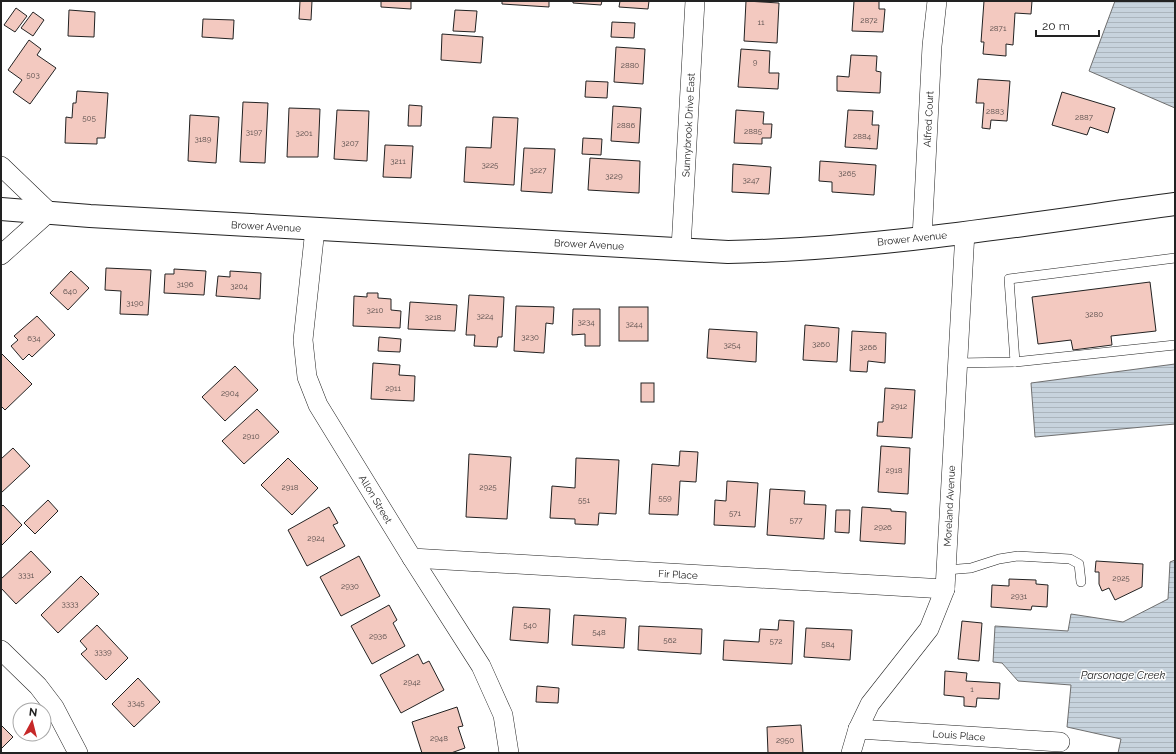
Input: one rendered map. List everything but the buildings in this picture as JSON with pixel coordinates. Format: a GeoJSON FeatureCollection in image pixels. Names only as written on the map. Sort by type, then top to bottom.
{"type":"FeatureCollection","features":[{"type":"Feature","properties":{"kind":"main road","name":"Brower Avenue"},"geometry":{"type":"LineString","coordinates":[[1,209],[315,229],[682,248],[728,252],[794,251],[922,238],[1175,204]]}},
{"type":"Feature","properties":{"kind":"street","name":"Sunnybrook Drive East"},"geometry":{"type":"LineString","coordinates":[[682,248],[695,1]]}},
{"type":"Feature","properties":{"kind":"street","name":"Alfred Court"},"geometry":{"type":"LineString","coordinates":[[922,238],[932,46],[938,1]]}},
{"type":"Feature","properties":{"kind":"street"},"geometry":{"type":"LineString","coordinates":[[1,166],[49,212],[1,255]]}},
{"type":"Feature","properties":{"kind":"street","name":"Allon Street"},"geometry":{"type":"LineString","coordinates":[[315,229],[304,340],[308,377],[318,405],[412,558],[481,666],[503,715],[509,753]]}},
{"type":"Feature","properties":{"kind":"street","name":"Moreland Avenue"},"geometry":{"type":"LineString","coordinates":[[851,753],[858,729],[870,704],[929,628],[944,589],[965,232]]}},
{"type":"Feature","properties":{"kind":"street","name":"Fir Place"},"geometry":{"type":"LineString","coordinates":[[412,558],[944,589]]}},
{"type":"Feature","properties":{"kind":"street"},"geometry":{"type":"LineString","coordinates":[[1,650],[38,686],[54,707],[78,753]]}},
{"type":"Feature","properties":{"kind":"street","name":"Louis Place"},"geometry":{"type":"LineString","coordinates":[[858,729],[1060,742]]}},
{"type":"Feature","properties":{"kind":"lane"},"geometry":{"type":"LineString","coordinates":[[1015,362],[1009,279],[1175,258]]}},
{"type":"Feature","properties":{"kind":"lane"},"geometry":{"type":"LineString","coordinates":[[957,363],[1015,362],[1175,344]]}},
{"type":"Feature","properties":{"kind":"lane"},"geometry":{"type":"LineString","coordinates":[[946,570],[971,568],[999,559],[1018,556],[1070,559],[1079,564],[1081,582]]}},
{"type":"Feature","properties":{"kind":"water"},"geometry":{"type":"Polygon","coordinates":[[[1115,1],[1175,1],[1175,108],[1089,71],[1115,1]]]}},
{"type":"Feature","properties":{"kind":"water"},"geometry":{"type":"Polygon","coordinates":[[[1175,364],[1175,424],[1035,437],[1031,383],[1175,364]]]}},
{"type":"Feature","properties":{"kind":"water","name":"Parsonage Creek"},"geometry":{"type":"Polygon","coordinates":[[[1175,560],[1175,753],[1118,753],[1121,739],[1067,727],[1071,685],[1018,681],[1002,663],[993,662],[995,626],[1068,631],[1071,614],[1123,622],[1168,599],[1170,562],[1175,560]]]}}]}
